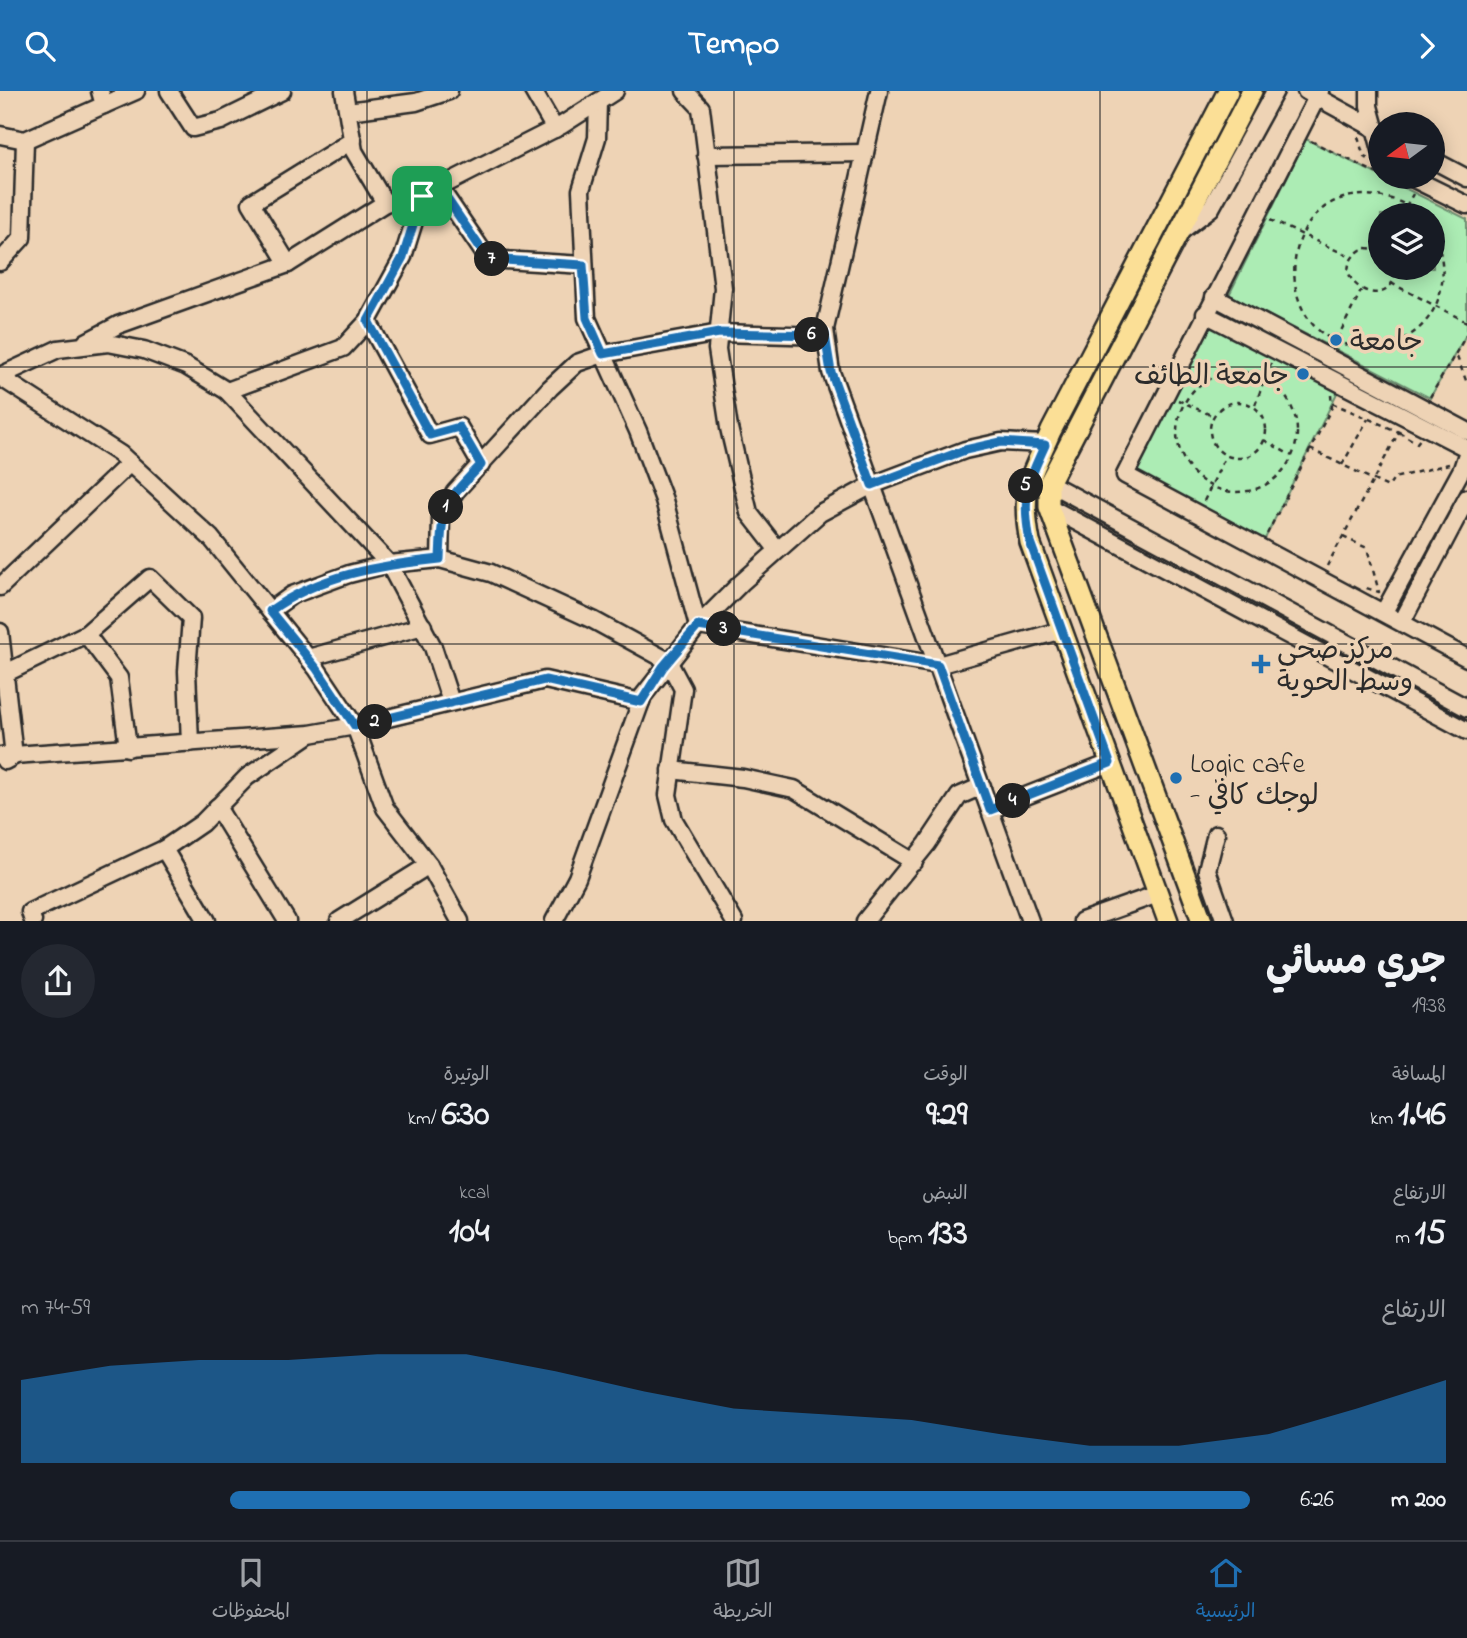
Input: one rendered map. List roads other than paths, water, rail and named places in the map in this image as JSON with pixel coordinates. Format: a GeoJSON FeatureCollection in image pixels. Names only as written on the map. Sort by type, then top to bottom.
{"type":"FeatureCollection","features":[{"type":"Feature","properties":{"kind":"main road"},"geometry":{"type":"LineString","coordinates":[[1168,921],[1030,542],[1024,513],[1026,487],[1045,445],[1228,91]]}},
{"type":"Feature","properties":{"kind":"main road"},"geometry":{"type":"LineString","coordinates":[[1202,921],[1049,506],[1049,483],[1252,91]]}},
{"type":"Feature","properties":{"kind":"street"},"geometry":{"type":"LineString","coordinates":[[0,135],[24,140],[102,98],[136,91]]}},
{"type":"Feature","properties":{"kind":"street"},"geometry":{"type":"LineString","coordinates":[[169,91],[193,128],[221,121],[282,91]]}},
{"type":"Feature","properties":{"kind":"street"},"geometry":{"type":"LineString","coordinates":[[344,91],[354,151],[385,203]]}},
{"type":"Feature","properties":{"kind":"street"},"geometry":{"type":"LineString","coordinates":[[348,111],[416,101],[449,91]]}},
{"type":"Feature","properties":{"kind":"street"},"geometry":{"type":"LineString","coordinates":[[533,91],[555,129]]}},
{"type":"Feature","properties":{"kind":"street"},"geometry":{"type":"LineString","coordinates":[[76,347],[118,325],[288,264],[385,203],[422,196],[555,129],[615,91]]}},
{"type":"Feature","properties":{"kind":"street"},"geometry":{"type":"LineString","coordinates":[[685,91],[701,108],[723,288],[717,349],[729,428],[749,513],[778,549]]}},
{"type":"Feature","properties":{"kind":"street"},"geometry":{"type":"LineString","coordinates":[[879,91],[825,335],[831,372],[1030,921]]}},
{"type":"Feature","properties":{"kind":"street"},"geometry":{"type":"LineString","coordinates":[[1178,233],[1211,208],[1275,91]]}},
{"type":"Feature","properties":{"kind":"street"},"geometry":{"type":"LineString","coordinates":[[1369,91],[1371,112]]}},
{"type":"Feature","properties":{"kind":"street"},"geometry":{"type":"LineString","coordinates":[[1368,125],[1314,93],[1257,213],[1125,475],[1467,658]]}},
{"type":"Feature","properties":{"kind":"street"},"geometry":{"type":"LineString","coordinates":[[598,102],[597,138],[581,190],[587,318],[664,500],[698,626]]}},
{"type":"Feature","properties":{"kind":"street"},"geometry":{"type":"LineString","coordinates":[[0,262],[22,238],[24,140]]}},
{"type":"Feature","properties":{"kind":"street"},"geometry":{"type":"LineString","coordinates":[[288,264],[251,203],[353,140]]}},
{"type":"Feature","properties":{"kind":"street"},"geometry":{"type":"LineString","coordinates":[[706,155],[865,153]]}},
{"type":"Feature","properties":{"kind":"street"},"geometry":{"type":"LineString","coordinates":[[1446,167],[1467,178]]}},
{"type":"Feature","properties":{"kind":"street"},"geometry":{"type":"LineString","coordinates":[[439,187],[488,259],[583,265]]}},
{"type":"Feature","properties":{"kind":"street"},"geometry":{"type":"LineString","coordinates":[[1435,189],[1467,205]]}},
{"type":"Feature","properties":{"kind":"street"},"geometry":{"type":"LineString","coordinates":[[227,391],[344,348],[368,321],[403,257],[422,196]]}},
{"type":"Feature","properties":{"kind":"street"},"geometry":{"type":"LineString","coordinates":[[1214,297],[1467,431]]}},
{"type":"Feature","properties":{"kind":"street"},"geometry":{"type":"LineString","coordinates":[[1205,314],[1377,401],[1465,451],[1462,469],[1384,612]]}},
{"type":"Feature","properties":{"kind":"street"},"geometry":{"type":"LineString","coordinates":[[368,321],[430,435],[459,427],[481,465]]}},
{"type":"Feature","properties":{"kind":"street"},"geometry":{"type":"LineString","coordinates":[[440,559],[441,517],[455,492],[550,388],[577,363],[603,354],[719,333],[825,335]]}},
{"type":"Feature","properties":{"kind":"street"},"geometry":{"type":"LineString","coordinates":[[0,377],[58,349],[108,343],[144,350],[186,366],[227,391],[389,564],[423,626],[451,702]]}},
{"type":"Feature","properties":{"kind":"street"},"geometry":{"type":"LineString","coordinates":[[0,377],[130,463],[211,538],[308,658],[355,726],[385,808],[429,866],[460,921]]}},
{"type":"Feature","properties":{"kind":"street"},"geometry":{"type":"LineString","coordinates":[[558,919],[577,878],[641,702],[668,661],[698,626],[778,549],[820,513],[872,485],[965,450],[1001,442],[1045,445]]}},
{"type":"Feature","properties":{"kind":"street"},"geometry":{"type":"LineString","coordinates":[[0,587],[130,463]]}},
{"type":"Feature","properties":{"kind":"street"},"geometry":{"type":"LineString","coordinates":[[1049,483],[1467,708]]}},
{"type":"Feature","properties":{"kind":"street"},"geometry":{"type":"LineString","coordinates":[[1402,622],[1467,498]]}},
{"type":"Feature","properties":{"kind":"street"},"geometry":{"type":"LineString","coordinates":[[1049,506],[1467,731]]}},
{"type":"Feature","properties":{"kind":"street"},"geometry":{"type":"LineString","coordinates":[[270,611],[292,595],[349,574],[389,564],[440,559],[491,573],[593,620],[668,661],[683,689],[668,795],[674,820],[734,921]]}},
{"type":"Feature","properties":{"kind":"street"},"geometry":{"type":"LineString","coordinates":[[6,673],[86,634],[150,578],[191,618],[187,671],[190,743]]}},
{"type":"Feature","properties":{"kind":"street"},"geometry":{"type":"LineString","coordinates":[[308,658],[423,626]]}},
{"type":"Feature","properties":{"kind":"street"},"geometry":{"type":"LineString","coordinates":[[698,626],[938,665],[1062,630]]}},
{"type":"Feature","properties":{"kind":"street"},"geometry":{"type":"LineString","coordinates":[[0,632],[6,673],[5,759],[310,734],[355,726],[545,680],[641,702]]}},
{"type":"Feature","properties":{"kind":"street"},"geometry":{"type":"LineString","coordinates":[[86,634],[119,678],[128,748]]}},
{"type":"Feature","properties":{"kind":"street"},"geometry":{"type":"LineString","coordinates":[[33,921],[30,912],[164,849],[202,823],[247,777],[310,734]]}},
{"type":"Feature","properties":{"kind":"street"},"geometry":{"type":"LineString","coordinates":[[990,810],[1110,763]]}},
{"type":"Feature","properties":{"kind":"street"},"geometry":{"type":"LineString","coordinates":[[671,770],[743,778],[794,789],[914,862]]}},
{"type":"Feature","properties":{"kind":"street"},"geometry":{"type":"LineString","coordinates":[[866,921],[914,862],[959,796],[982,786]]}},
{"type":"Feature","properties":{"kind":"street"},"geometry":{"type":"LineString","coordinates":[[217,807],[287,921]]}},
{"type":"Feature","properties":{"kind":"street"},"geometry":{"type":"LineString","coordinates":[[1216,834],[1207,870],[1225,921]]}},
{"type":"Feature","properties":{"kind":"street"},"geometry":{"type":"LineString","coordinates":[[164,849],[207,921]]}},
{"type":"Feature","properties":{"kind":"street"},"geometry":{"type":"LineString","coordinates":[[339,921],[429,866]]}},
{"type":"Feature","properties":{"kind":"street"},"geometry":{"type":"LineString","coordinates":[[1082,921],[1158,894]]}},
{"type":"Feature","properties":{"kind":"place","name":"جامعة"},"geometry":{"type":"Point","coordinates":[1336,340]}},
{"type":"Feature","properties":{"kind":"place","name":"جامعة الطائف"},"geometry":{"type":"Point","coordinates":[1303,374]}},
{"type":"Feature","properties":{"kind":"place","name":"مركز صحي وسط الحوية"},"geometry":{"type":"Point","coordinates":[1261,664]}},
{"type":"Feature","properties":{"kind":"place","name":"Logic cafe - لوجك كافي"},"geometry":{"type":"Point","coordinates":[1176,778]}}]}
